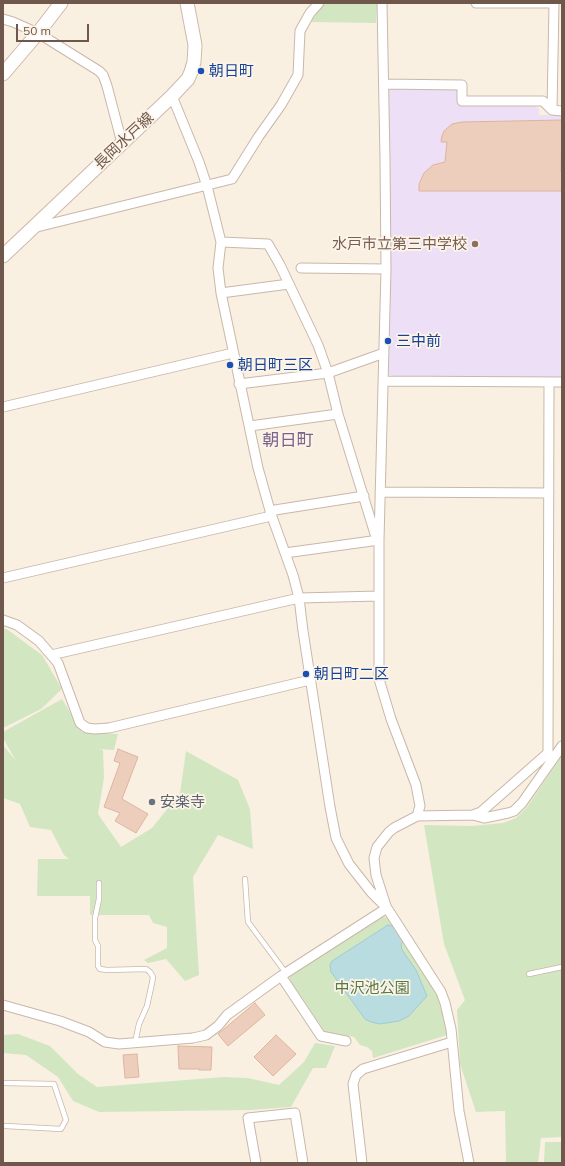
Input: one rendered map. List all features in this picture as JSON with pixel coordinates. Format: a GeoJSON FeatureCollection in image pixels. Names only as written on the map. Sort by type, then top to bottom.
{"type":"FeatureCollection","features":[{"type":"Feature","properties":{"kind":"main road"},"geometry":{"type":"LineString","coordinates":[[3,74],[38,34],[61,3]]}},
{"type":"Feature","properties":{"kind":"main road","name":"長岡水戸線"},"geometry":{"type":"LineString","coordinates":[[3,256],[172,96],[188,79],[192,72],[196,45],[187,3]]}},
{"type":"Feature","properties":{"kind":"street"},"geometry":{"type":"LineString","coordinates":[[32,228],[232,179],[258,136],[281,105],[298,75],[300,31],[310,13],[319,3]]}},
{"type":"Feature","properties":{"kind":"street"},"geometry":{"type":"LineString","coordinates":[[382,3],[386,268],[379,540],[379,679],[391,719],[416,785],[420,806],[417,816]]}},
{"type":"Feature","properties":{"kind":"street"},"geometry":{"type":"LineString","coordinates":[[476,3],[554,4],[552,110]]}},
{"type":"Feature","properties":{"kind":"street"},"geometry":{"type":"LineString","coordinates":[[3,19],[38,34],[103,74],[108,86],[122,143]]}},
{"type":"Feature","properties":{"kind":"street"},"geometry":{"type":"LineString","coordinates":[[384,84],[462,85],[462,101],[543,101],[552,110],[562,111]]}},
{"type":"Feature","properties":{"kind":"street"},"geometry":{"type":"LineString","coordinates":[[172,96],[195,150],[207,186],[221,242],[218,268],[221,293],[239,384],[250,426],[258,468],[271,514],[293,575],[299,598],[310,680],[336,838],[349,864],[371,892],[387,908],[441,992],[451,1029],[459,1110],[469,1163]]}},
{"type":"Feature","properties":{"kind":"street"},"geometry":{"type":"LineString","coordinates":[[221,242],[268,244],[280,265],[318,345],[328,373],[338,414],[375,534],[379,540]]}},
{"type":"Feature","properties":{"kind":"street"},"geometry":{"type":"LineString","coordinates":[[302,268],[386,268]]}},
{"type":"Feature","properties":{"kind":"street"},"geometry":{"type":"LineString","coordinates":[[221,293],[289,284]]}},
{"type":"Feature","properties":{"kind":"street"},"geometry":{"type":"LineString","coordinates":[[239,384],[328,373],[384,353]]}},
{"type":"Feature","properties":{"kind":"street"},"geometry":{"type":"LineString","coordinates":[[3,407],[233,354]]}},
{"type":"Feature","properties":{"kind":"street"},"geometry":{"type":"LineString","coordinates":[[384,381],[562,382]]}},
{"type":"Feature","properties":{"kind":"street"},"geometry":{"type":"LineString","coordinates":[[473,815],[481,812],[548,753],[549,383]]}},
{"type":"Feature","properties":{"kind":"street"},"geometry":{"type":"LineString","coordinates":[[250,426],[338,414]]}},
{"type":"Feature","properties":{"kind":"street"},"geometry":{"type":"LineString","coordinates":[[380,492],[549,492]]}},
{"type":"Feature","properties":{"kind":"street"},"geometry":{"type":"LineString","coordinates":[[3,578],[267,517],[275,510],[364,496]]}},
{"type":"Feature","properties":{"kind":"street"},"geometry":{"type":"LineString","coordinates":[[285,553],[379,540]]}},
{"type":"Feature","properties":{"kind":"street"},"geometry":{"type":"LineString","coordinates":[[51,655],[299,598],[379,596]]}},
{"type":"Feature","properties":{"kind":"street"},"geometry":{"type":"LineString","coordinates":[[3,620],[17,625],[39,641],[58,663],[80,723],[87,728],[109,728],[310,680]]}},
{"type":"Feature","properties":{"kind":"street"},"geometry":{"type":"LineString","coordinates":[[387,908],[376,876],[374,858],[377,848],[389,832],[417,816],[473,815],[484,818],[508,814],[514,811],[522,803],[552,763],[562,746]]}},
{"type":"Feature","properties":{"kind":"street"},"geometry":{"type":"LineString","coordinates":[[3,1005],[60,1021],[89,1032],[105,1042],[120,1044],[206,1035],[218,1026],[227,1015],[284,975],[387,908]]}},
{"type":"Feature","properties":{"kind":"street"},"geometry":{"type":"LineString","coordinates":[[284,975],[321,1036],[346,1041]]}},
{"type":"Feature","properties":{"kind":"street"},"geometry":{"type":"LineString","coordinates":[[362,1163],[353,1084],[356,1075],[363,1069],[452,1042]]}},
{"type":"Feature","properties":{"kind":"street"},"geometry":{"type":"LineString","coordinates":[[256,1163],[248,1118],[295,1113],[303,1163]]}},
{"type":"Feature","properties":{"kind":"lane"},"geometry":{"type":"LineString","coordinates":[[245,879],[248,922],[284,975]]}},
{"type":"Feature","properties":{"kind":"lane"},"geometry":{"type":"LineString","coordinates":[[99,883],[99,899],[95,918],[95,940],[98,946],[98,966],[100,969],[107,970],[146,969],[150,972],[152,977],[147,1006],[139,1024],[135,1042]]}},
{"type":"Feature","properties":{"kind":"lane"},"geometry":{"type":"LineString","coordinates":[[529,974],[562,967]]}},
{"type":"Feature","properties":{"kind":"lane"},"geometry":{"type":"LineString","coordinates":[[3,1083],[54,1084],[66,1120],[61,1129],[6,1126]]}},
{"type":"Feature","properties":{"kind":"shaded area","name":"水戸市立第三中学校"},"geometry":{"type":"Polygon","coordinates":[[[458,88],[459,104],[535,104],[535,107],[539,108],[539,115],[562,115],[562,379],[392,376],[387,373],[388,89],[458,88]]]}},
{"type":"Feature","properties":{"kind":"green space"},"geometry":{"type":"Polygon","coordinates":[[[323,3],[377,3],[376,23],[311,22],[323,3]]]}},
{"type":"Feature","properties":{"kind":"green space"},"geometry":{"type":"Polygon","coordinates":[[[3,628],[8,630],[42,655],[62,689],[41,709],[3,728],[3,628]]]}},
{"type":"Feature","properties":{"kind":"green space"},"geometry":{"type":"Polygon","coordinates":[[[62,699],[82,732],[118,734],[114,750],[97,749],[103,750],[104,778],[98,814],[121,847],[152,828],[180,793],[186,751],[238,780],[250,809],[253,849],[218,835],[193,877],[199,975],[185,981],[166,959],[148,963],[144,960],[167,948],[167,927],[153,923],[149,915],[90,915],[90,896],[37,896],[38,859],[69,859],[64,855],[51,830],[30,827],[20,804],[3,798],[3,745],[16,761],[3,738],[3,732],[62,699]]]}},
{"type":"Feature","properties":{"kind":"green space"},"geometry":{"type":"Polygon","coordinates":[[[562,755],[562,1137],[541,1138],[538,1163],[506,1163],[505,1111],[476,1112],[460,1064],[457,1010],[465,1000],[444,944],[424,825],[472,826],[503,823],[516,818],[527,807],[562,755]]]}},
{"type":"Feature","properties":{"kind":"green space","name":"中沢池公園"},"geometry":{"type":"Polygon","coordinates":[[[382,916],[389,918],[436,993],[442,1011],[447,1035],[373,1058],[372,1051],[367,1047],[360,1045],[354,1037],[325,1032],[290,980],[290,974],[331,950],[382,916]]]}},
{"type":"Feature","properties":{"kind":"green space"},"geometry":{"type":"Polygon","coordinates":[[[18,1034],[50,1046],[78,1074],[97,1087],[224,1077],[248,1078],[279,1085],[304,1062],[315,1043],[335,1046],[326,1068],[313,1068],[291,1107],[250,1110],[99,1112],[73,1101],[58,1077],[26,1055],[3,1053],[3,1035],[18,1034]]]}},
{"type":"Feature","properties":{"kind":"green space"},"geometry":{"type":"Polygon","coordinates":[[[545,1142],[562,1142],[562,1163],[544,1163],[545,1142]]]}},
{"type":"Feature","properties":{"kind":"water"},"geometry":{"type":"Polygon","coordinates":[[[388,925],[392,926],[398,932],[403,942],[401,944],[402,950],[416,970],[427,996],[409,1016],[399,1021],[380,1024],[365,1019],[331,972],[330,965],[332,961],[388,925]]]}},
{"type":"Feature","properties":{"kind":"building"},"geometry":{"type":"Polygon","coordinates":[[[562,120],[562,191],[419,191],[419,184],[424,173],[433,165],[445,162],[447,142],[441,142],[442,136],[444,131],[452,124],[462,122],[562,120]]]}},
{"type":"Feature","properties":{"kind":"building"},"geometry":{"type":"Polygon","coordinates":[[[118,749],[138,757],[122,799],[148,814],[136,833],[115,821],[120,813],[104,807],[120,763],[114,761],[118,749]]]}},
{"type":"Feature","properties":{"kind":"building"},"geometry":{"type":"Polygon","coordinates":[[[255,1003],[265,1015],[228,1046],[218,1034],[255,1003]]]}},
{"type":"Feature","properties":{"kind":"building"},"geometry":{"type":"Polygon","coordinates":[[[276,1035],[296,1054],[273,1076],[254,1057],[276,1035]]]}},
{"type":"Feature","properties":{"kind":"building"},"geometry":{"type":"Polygon","coordinates":[[[178,1046],[212,1047],[211,1070],[179,1069],[178,1046]]]}},
{"type":"Feature","properties":{"kind":"building"},"geometry":{"type":"Polygon","coordinates":[[[137,1054],[139,1077],[125,1078],[123,1055],[137,1054]]]}},
{"type":"Feature","properties":{"kind":"place","name":"朝日町"},"geometry":{"type":"Point","coordinates":[201,71]}},
{"type":"Feature","properties":{"kind":"place","name":"水戸市立第三中学校"},"geometry":{"type":"Point","coordinates":[475,244]}},
{"type":"Feature","properties":{"kind":"place","name":"三中前"},"geometry":{"type":"Point","coordinates":[388,341]}},
{"type":"Feature","properties":{"kind":"place","name":"朝日町三区"},"geometry":{"type":"Point","coordinates":[230,365]}},
{"type":"Feature","properties":{"kind":"place","name":"朝日町二区"},"geometry":{"type":"Point","coordinates":[306,674]}},
{"type":"Feature","properties":{"kind":"place","name":"安楽寺"},"geometry":{"type":"Point","coordinates":[152,802]}},
{"type":"Feature","properties":{"kind":"district","name":"朝日町"},"geometry":{"type":"Point","coordinates":[288,441]}}]}
